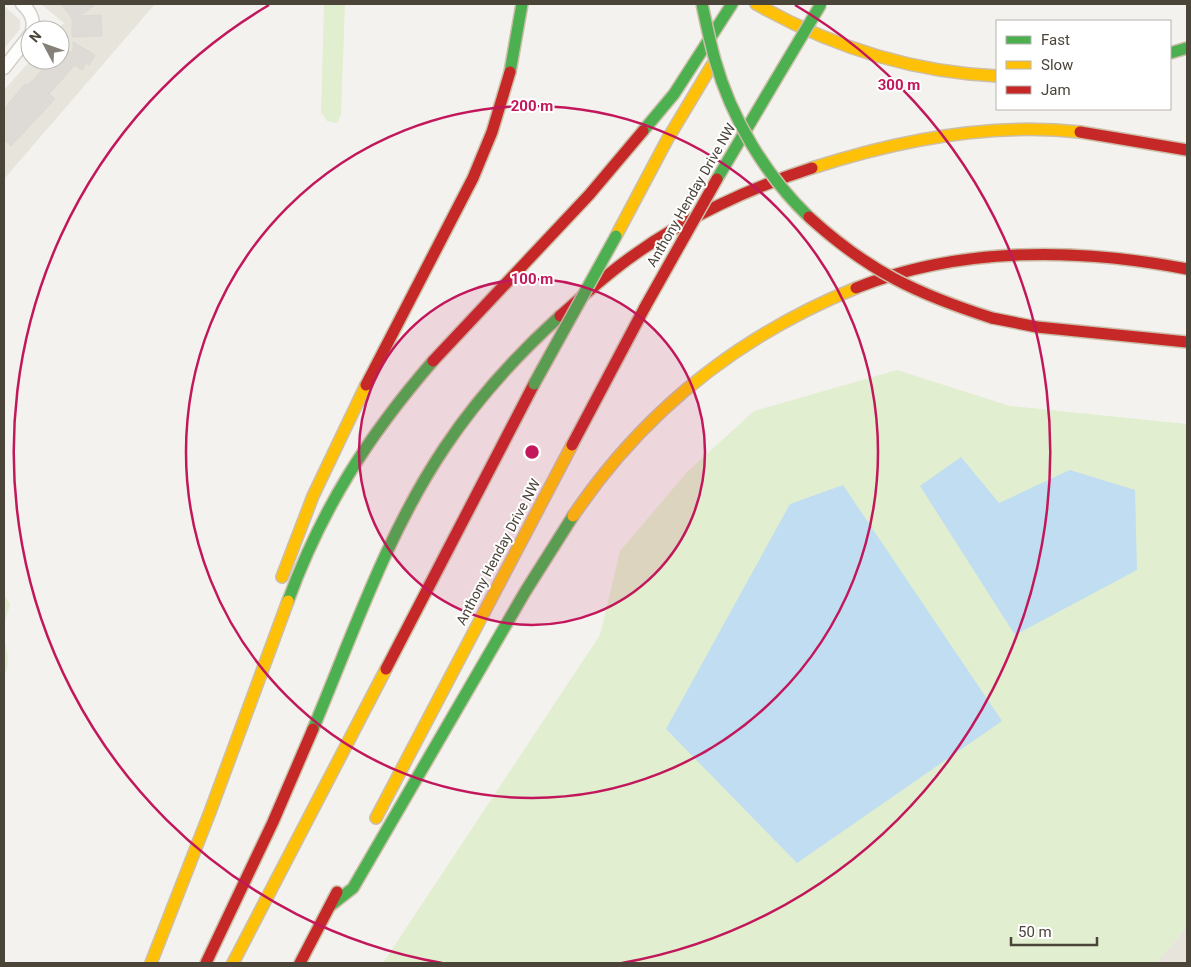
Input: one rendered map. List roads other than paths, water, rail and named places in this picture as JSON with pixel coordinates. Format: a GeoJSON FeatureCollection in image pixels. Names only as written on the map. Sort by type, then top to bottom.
{"type":"FeatureCollection","features":[{"type":"Feature","properties":{"kind":"highway"},"geometry":{"type":"LineString","coordinates":[[280,584],[292,548],[342,433],[484,151],[503,96],[519,36],[522,4]]}},
{"type":"Feature","properties":{"kind":"highway"},"geometry":{"type":"LineString","coordinates":[[702,4],[710,48],[737,119],[766,170],[814,224],[841,247],[876,271],[924,296],[992,318],[1037,327],[1187,342]]}},
{"type":"Feature","properties":{"kind":"highway"},"geometry":{"type":"LineString","coordinates":[[150,963],[186,874],[300,568],[357,458],[394,406],[438,355],[589,196],[674,94],[732,4]]}},
{"type":"Feature","properties":{"kind":"highway"},"geometry":{"type":"LineString","coordinates":[[756,4],[792,25],[860,53],[947,72],[996,76]]}},
{"type":"Feature","properties":{"kind":"highway","name":"Anthony Henday Drive NW"},"geometry":{"type":"LineString","coordinates":[[371,828],[645,307],[716,179],[821,4]]}},
{"type":"Feature","properties":{"kind":"highway"},"geometry":{"type":"LineString","coordinates":[[1171,53],[1187,48]]}},
{"type":"Feature","properties":{"kind":"highway"},"geometry":{"type":"LineString","coordinates":[[233,963],[534,384],[668,140],[719,54]]}},
{"type":"Feature","properties":{"kind":"highway"},"geometry":{"type":"LineString","coordinates":[[206,963],[274,821],[379,572],[413,499],[448,444],[490,388],[517,357],[539,335],[624,262],[672,231],[737,196],[850,154],[913,142],[1012,130],[1115,136],[1187,150]]}},
{"type":"Feature","properties":{"kind":"highway"},"geometry":{"type":"LineString","coordinates":[[330,906],[352,888],[530,583],[582,501],[646,423],[683,390],[778,325],[882,279],[956,262],[1047,254],[1116,257],[1187,269]]}},
{"type":"Feature","properties":{"kind":"highway"},"geometry":{"type":"LineString","coordinates":[[186,874],[204,807],[258,648]]}},
{"type":"Feature","properties":{"kind":"highway"},"geometry":{"type":"LineString","coordinates":[[300,963],[344,880]]}},
{"type":"Feature","properties":{"kind":"street"},"geometry":{"type":"LineString","coordinates":[[22,4],[30,11],[32,20]]}},
{"type":"Feature","properties":{"kind":"street"},"geometry":{"type":"LineString","coordinates":[[4,68],[20,48]]}},
{"type":"Feature","properties":{"kind":"water"},"geometry":{"type":"Polygon","coordinates":[[[961,457],[999,503],[1070,470],[1135,490],[1137,570],[1015,635],[920,486],[961,457]]]}},
{"type":"Feature","properties":{"kind":"water"},"geometry":{"type":"Polygon","coordinates":[[[843,485],[1002,721],[797,863],[666,729],[790,504],[843,485]]]}}]}
